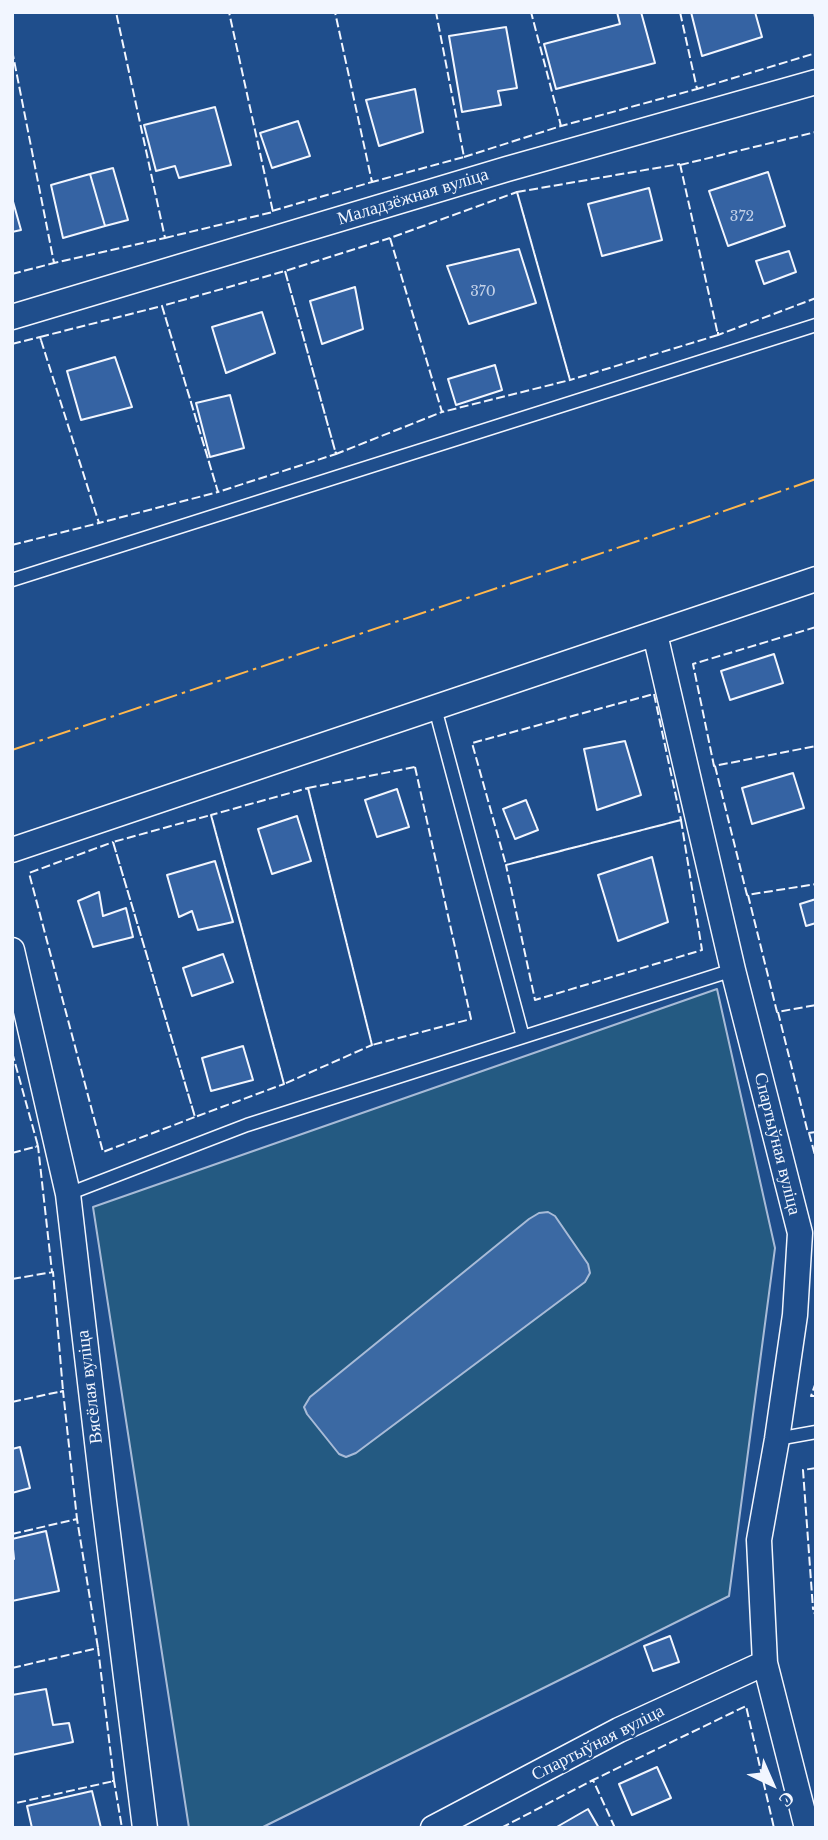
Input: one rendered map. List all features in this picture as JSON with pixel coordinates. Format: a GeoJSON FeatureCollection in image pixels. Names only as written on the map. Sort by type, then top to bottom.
{"type":"FeatureCollection","features":[{"type":"Feature","properties":{"kind":"street","name":"Маладзёжная вуліца"},"geometry":{"type":"LineString","coordinates":[[12,317],[507,169],[816,82]]}},
{"type":"Feature","properties":{"kind":"street"},"geometry":{"type":"LineString","coordinates":[[12,850],[816,579]]}},
{"type":"Feature","properties":{"kind":"street","name":"Спартыўная вуліца"},"geometry":{"type":"LineString","coordinates":[[654,634],[733,970],[800,1233],[795,1315],[759,1540],[765,1663],[807,1828]]}},
{"type":"Feature","properties":{"kind":"street","name":"Вясёлая вуліца"},"geometry":{"type":"LineString","coordinates":[[12,950],[68,1194],[145,1828]]}},
{"type":"Feature","properties":{"kind":"street","name":"Спартыўная вуліца"},"geometry":{"type":"LineString","coordinates":[[433,1828],[619,1730],[765,1663]]}},
{"type":"Feature","properties":{"kind":"lane"},"geometry":{"type":"LineString","coordinates":[[12,580],[816,325]]}},
{"type":"Feature","properties":{"kind":"lane"},"geometry":{"type":"LineString","coordinates":[[435,708],[523,1037]]}},
{"type":"Feature","properties":{"kind":"lane"},"geometry":{"type":"LineString","coordinates":[[68,1194],[247,1125],[733,970]]}},
{"type":"Feature","properties":{"kind":"lane"},"geometry":{"type":"LineString","coordinates":[[777,1439],[816,1432]]}},
{"type":"Feature","properties":{"kind":"shaded area"},"geometry":{"type":"Polygon","coordinates":[[[717,989],[775,1248],[729,1596],[261,1828],[189,1828],[93,1207],[717,989]]]}},
{"type":"Feature","properties":{"kind":"shaded area"},"geometry":{"type":"Polygon","coordinates":[[[548,1212],[555,1216],[588,1264],[590,1273],[585,1282],[356,1453],[346,1457],[339,1454],[307,1414],[304,1407],[310,1397],[529,1219],[539,1213],[548,1212]]]}},
{"type":"Feature","properties":{"kind":"building"},"geometry":{"type":"Polygon","coordinates":[[[617,12],[641,12],[655,63],[556,89],[544,44],[620,24],[617,12]]]}},
{"type":"Feature","properties":{"kind":"building"},"geometry":{"type":"Polygon","coordinates":[[[691,12],[755,12],[762,37],[702,56],[691,12]]]}},
{"type":"Feature","properties":{"kind":"building"},"geometry":{"type":"Polygon","coordinates":[[[506,27],[517,88],[498,91],[501,105],[462,112],[449,36],[506,27]]]}},
{"type":"Feature","properties":{"kind":"building"},"geometry":{"type":"Polygon","coordinates":[[[415,89],[423,132],[379,146],[366,100],[415,89]]]}},
{"type":"Feature","properties":{"kind":"building"},"geometry":{"type":"Polygon","coordinates":[[[215,107],[231,165],[179,178],[175,166],[156,171],[144,125],[215,107]]]}},
{"type":"Feature","properties":{"kind":"building"},"geometry":{"type":"Polygon","coordinates":[[[298,121],[310,156],[272,168],[260,133],[298,121]]]}},
{"type":"Feature","properties":{"kind":"building"},"geometry":{"type":"Polygon","coordinates":[[[113,168],[128,220],[105,226],[90,174],[113,168]]]}},
{"type":"Feature","properties":{"kind":"building"},"geometry":{"type":"Polygon","coordinates":[[[768,172],[785,226],[728,246],[709,191],[768,172]]]}},
{"type":"Feature","properties":{"kind":"building"},"geometry":{"type":"Polygon","coordinates":[[[90,174],[105,226],[63,238],[51,185],[90,174]]]}},
{"type":"Feature","properties":{"kind":"building"},"geometry":{"type":"Polygon","coordinates":[[[649,188],[662,240],[602,256],[588,204],[649,188]]]}},
{"type":"Feature","properties":{"kind":"building"},"geometry":{"type":"Polygon","coordinates":[[[12,198],[21,230],[12,232],[12,198]]]}},
{"type":"Feature","properties":{"kind":"building"},"geometry":{"type":"Polygon","coordinates":[[[519,249],[536,303],[469,324],[447,266],[519,249]]]}},
{"type":"Feature","properties":{"kind":"building"},"geometry":{"type":"Polygon","coordinates":[[[789,251],[796,272],[764,284],[756,261],[789,251]]]}},
{"type":"Feature","properties":{"kind":"building"},"geometry":{"type":"Polygon","coordinates":[[[355,287],[363,329],[322,344],[310,301],[355,287]]]}},
{"type":"Feature","properties":{"kind":"building"},"geometry":{"type":"Polygon","coordinates":[[[262,312],[275,353],[226,373],[212,327],[262,312]]]}},
{"type":"Feature","properties":{"kind":"building"},"geometry":{"type":"Polygon","coordinates":[[[115,357],[132,407],[81,420],[67,371],[115,357]]]}},
{"type":"Feature","properties":{"kind":"building"},"geometry":{"type":"Polygon","coordinates":[[[495,365],[502,390],[456,405],[448,379],[495,365]]]}},
{"type":"Feature","properties":{"kind":"building"},"geometry":{"type":"Polygon","coordinates":[[[230,395],[244,448],[210,457],[196,403],[230,395]]]}},
{"type":"Feature","properties":{"kind":"building"},"geometry":{"type":"Polygon","coordinates":[[[774,654],[783,683],[730,700],[721,671],[774,654]]]}},
{"type":"Feature","properties":{"kind":"building"},"geometry":{"type":"Polygon","coordinates":[[[625,741],[641,795],[597,810],[584,749],[625,741]]]}},
{"type":"Feature","properties":{"kind":"building"},"geometry":{"type":"Polygon","coordinates":[[[793,773],[804,808],[752,824],[742,788],[793,773]]]}},
{"type":"Feature","properties":{"kind":"building"},"geometry":{"type":"Polygon","coordinates":[[[397,789],[409,827],[377,837],[365,800],[397,789]]]}},
{"type":"Feature","properties":{"kind":"building"},"geometry":{"type":"Polygon","coordinates":[[[526,800],[538,830],[515,839],[503,809],[526,800]]]}},
{"type":"Feature","properties":{"kind":"building"},"geometry":{"type":"Polygon","coordinates":[[[297,816],[311,861],[272,874],[258,829],[297,816]]]}},
{"type":"Feature","properties":{"kind":"building"},"geometry":{"type":"Polygon","coordinates":[[[652,857],[668,922],[618,941],[598,875],[652,857]]]}},
{"type":"Feature","properties":{"kind":"building"},"geometry":{"type":"Polygon","coordinates":[[[215,861],[233,922],[198,930],[192,911],[179,917],[167,875],[215,861]]]}},
{"type":"Feature","properties":{"kind":"building"},"geometry":{"type":"Polygon","coordinates":[[[99,892],[103,916],[126,908],[133,937],[93,947],[78,901],[99,892]]]}},
{"type":"Feature","properties":{"kind":"building"},"geometry":{"type":"Polygon","coordinates":[[[816,899],[816,923],[806,926],[800,904],[816,899]]]}},
{"type":"Feature","properties":{"kind":"building"},"geometry":{"type":"Polygon","coordinates":[[[223,954],[233,982],[192,996],[183,968],[223,954]]]}},
{"type":"Feature","properties":{"kind":"building"},"geometry":{"type":"Polygon","coordinates":[[[243,1046],[253,1080],[211,1091],[202,1058],[243,1046]]]}},
{"type":"Feature","properties":{"kind":"building"},"geometry":{"type":"Polygon","coordinates":[[[20,1447],[30,1488],[12,1493],[12,1449],[20,1447]]]}},
{"type":"Feature","properties":{"kind":"building"},"geometry":{"type":"Polygon","coordinates":[[[46,1531],[59,1591],[12,1601],[12,1539],[46,1531]]]}},
{"type":"Feature","properties":{"kind":"building"},"geometry":{"type":"Polygon","coordinates":[[[670,1636],[679,1662],[653,1671],[644,1646],[670,1636]]]}},
{"type":"Feature","properties":{"kind":"building"},"geometry":{"type":"Polygon","coordinates":[[[46,1689],[53,1725],[69,1723],[73,1742],[12,1755],[12,1695],[46,1689]]]}},
{"type":"Feature","properties":{"kind":"building"},"geometry":{"type":"Polygon","coordinates":[[[657,1767],[671,1798],[632,1815],[619,1784],[657,1767]]]}},
{"type":"Feature","properties":{"kind":"building"},"geometry":{"type":"Polygon","coordinates":[[[92,1791],[101,1828],[32,1828],[27,1806],[92,1791]]]}},
{"type":"Feature","properties":{"kind":"building"},"geometry":{"type":"Polygon","coordinates":[[[588,1809],[599,1828],[555,1828],[588,1809]]]}},
{"type":"Feature","properties":{"kind":"fence"},"geometry":{"type":"LineString","coordinates":[[12,50],[54,263],[165,238],[116,12]]}},
{"type":"Feature","properties":{"kind":"fence"},"geometry":{"type":"LineString","coordinates":[[165,238],[273,212],[229,12]]}},
{"type":"Feature","properties":{"kind":"fence"},"geometry":{"type":"LineString","coordinates":[[272,211],[372,182],[335,12]]}},
{"type":"Feature","properties":{"kind":"fence"},"geometry":{"type":"LineString","coordinates":[[372,180],[464,157],[436,12]]}},
{"type":"Feature","properties":{"kind":"fence"},"geometry":{"type":"LineString","coordinates":[[464,157],[561,126],[531,12]]}},
{"type":"Feature","properties":{"kind":"fence"},"geometry":{"type":"LineString","coordinates":[[560,124],[561,126],[697,89],[680,12]]}},
{"type":"Feature","properties":{"kind":"fence"},"geometry":{"type":"LineString","coordinates":[[814,12],[816,23]]}},
{"type":"Feature","properties":{"kind":"fence"},"geometry":{"type":"LineString","coordinates":[[697,87],[816,53]]}},
{"type":"Feature","properties":{"kind":"fence"},"geometry":{"type":"LineString","coordinates":[[680,165],[816,132]]}},
{"type":"Feature","properties":{"kind":"fence"},"geometry":{"type":"LineString","coordinates":[[680,164],[718,335],[570,380],[517,192],[680,164]]}},
{"type":"Feature","properties":{"kind":"fence"},"geometry":{"type":"LineString","coordinates":[[517,192],[570,380],[442,412],[390,238],[517,192]]}},
{"type":"Feature","properties":{"kind":"fence"},"geometry":{"type":"LineString","coordinates":[[390,238],[442,412],[336,454],[285,271],[390,238]]}},
{"type":"Feature","properties":{"kind":"fence"},"geometry":{"type":"LineString","coordinates":[[12,274],[54,263]]}},
{"type":"Feature","properties":{"kind":"fence"},"geometry":{"type":"LineString","coordinates":[[285,271],[336,454],[218,492],[162,306],[285,271]]}},
{"type":"Feature","properties":{"kind":"fence"},"geometry":{"type":"LineString","coordinates":[[718,332],[718,335],[816,298]]}},
{"type":"Feature","properties":{"kind":"fence"},"geometry":{"type":"LineString","coordinates":[[162,306],[218,492],[99,523],[40,337],[162,306]]}},
{"type":"Feature","properties":{"kind":"fence"},"geometry":{"type":"LineString","coordinates":[[12,344],[40,337],[41,340]]}},
{"type":"Feature","properties":{"kind":"fence"},"geometry":{"type":"LineString","coordinates":[[12,545],[99,523],[98,520]]}},
{"type":"Feature","properties":{"kind":"fence"},"geometry":{"type":"LineString","coordinates":[[816,627],[693,664],[714,766],[816,746]]}},
{"type":"Feature","properties":{"kind":"fence"},"geometry":{"type":"LineString","coordinates":[[654,694],[681,820],[506,865],[472,743],[654,694]]}},
{"type":"Feature","properties":{"kind":"fence"},"geometry":{"type":"LineString","coordinates":[[715,766],[747,895],[816,884]]}},
{"type":"Feature","properties":{"kind":"fence"},"geometry":{"type":"LineString","coordinates":[[415,767],[471,1019],[372,1045],[308,788],[415,767]]}},
{"type":"Feature","properties":{"kind":"fence"},"geometry":{"type":"LineString","coordinates":[[308,788],[372,1045],[284,1084],[211,815],[308,788]]}},
{"type":"Feature","properties":{"kind":"fence"},"geometry":{"type":"LineString","coordinates":[[211,815],[284,1084],[195,1117],[113,842],[211,815]]}},
{"type":"Feature","properties":{"kind":"fence"},"geometry":{"type":"LineString","coordinates":[[681,820],[702,950],[535,1000],[506,865],[681,820]]}},
{"type":"Feature","properties":{"kind":"fence"},"geometry":{"type":"LineString","coordinates":[[113,842],[195,1117],[103,1152],[29,873],[113,842]]}},
{"type":"Feature","properties":{"kind":"fence"},"geometry":{"type":"LineString","coordinates":[[748,895],[777,1012],[816,1005]]}},
{"type":"Feature","properties":{"kind":"fence"},"geometry":{"type":"LineString","coordinates":[[778,1012],[808,1133],[816,1132]]}},
{"type":"Feature","properties":{"kind":"fence"},"geometry":{"type":"LineString","coordinates":[[12,1052],[38,1146],[35,1147]]}},
{"type":"Feature","properties":{"kind":"fence"},"geometry":{"type":"LineString","coordinates":[[809,1133],[816,1159]]}},
{"type":"Feature","properties":{"kind":"fence"},"geometry":{"type":"LineString","coordinates":[[12,1153],[38,1146],[52,1272]]}},
{"type":"Feature","properties":{"kind":"fence"},"geometry":{"type":"LineString","coordinates":[[12,1279],[53,1272],[63,1391],[60,1392]]}},
{"type":"Feature","properties":{"kind":"fence"},"geometry":{"type":"LineString","coordinates":[[816,1382],[811,1396],[816,1396]]}},
{"type":"Feature","properties":{"kind":"fence"},"geometry":{"type":"LineString","coordinates":[[12,1402],[63,1391],[77,1519]]}},
{"type":"Feature","properties":{"kind":"fence"},"geometry":{"type":"LineString","coordinates":[[816,1468],[803,1470],[813,1609],[816,1608],[813,1609],[816,1617]]}},
{"type":"Feature","properties":{"kind":"fence"},"geometry":{"type":"LineString","coordinates":[[12,1534],[77,1519],[98,1648],[96,1649]]}},
{"type":"Feature","properties":{"kind":"fence"},"geometry":{"type":"LineString","coordinates":[[12,1668],[98,1648],[114,1781],[12,1804]]}},
{"type":"Feature","properties":{"kind":"fence"},"geometry":{"type":"LineString","coordinates":[[615,1828],[593,1780],[746,1706],[774,1828]]}},
{"type":"Feature","properties":{"kind":"fence"},"geometry":{"type":"LineString","coordinates":[[112,1781],[122,1828]]}},
{"type":"Feature","properties":{"kind":"fence"},"geometry":{"type":"LineString","coordinates":[[501,1828],[593,1782]]}},
{"type":"Feature","properties":{"kind":"power"},"geometry":{"type":"LineString","coordinates":[[12,750],[816,479]]}}]}
